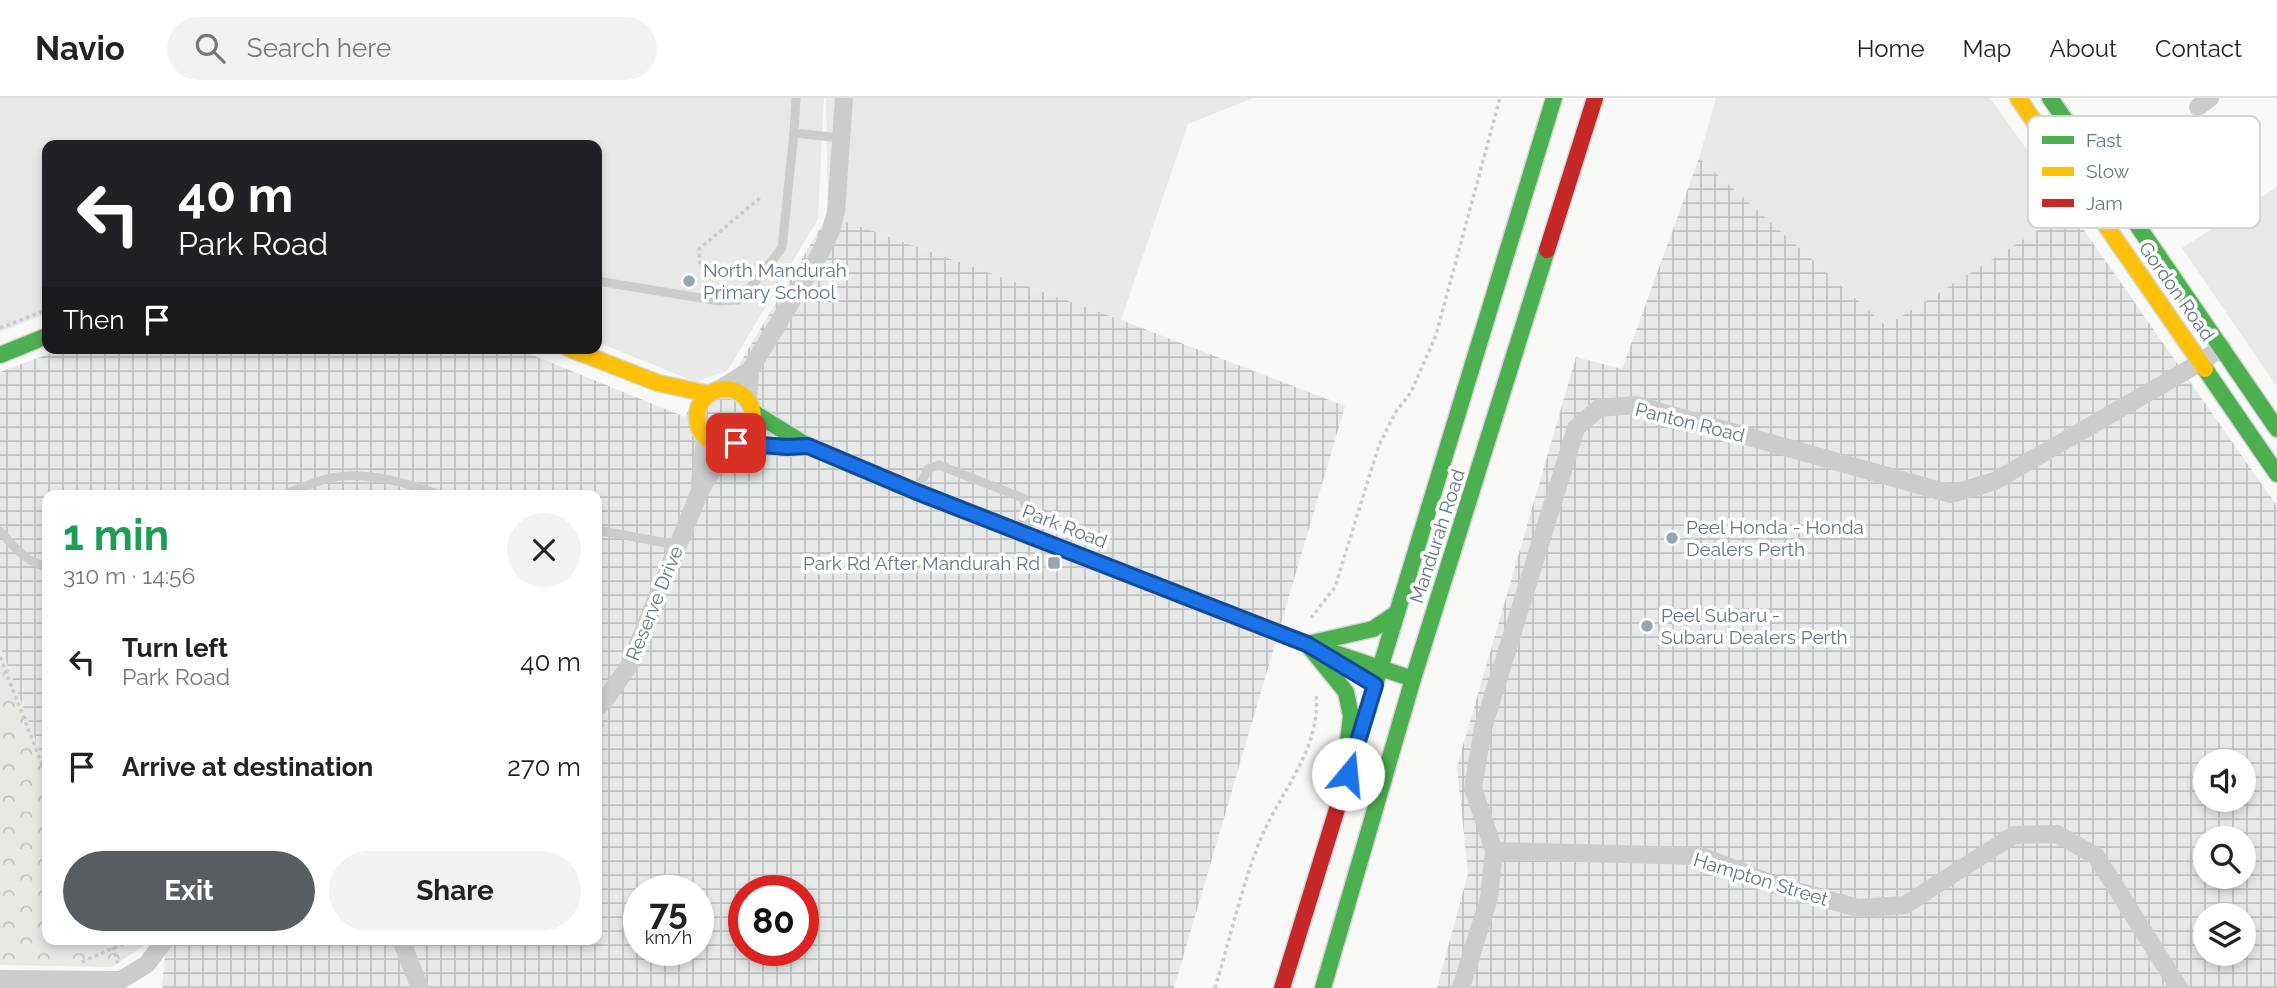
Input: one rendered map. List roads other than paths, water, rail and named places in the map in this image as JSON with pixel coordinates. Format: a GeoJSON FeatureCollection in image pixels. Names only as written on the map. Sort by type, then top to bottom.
{"type":"FeatureCollection","features":[{"type":"Feature","properties":{"kind":"main road","name":"Mandurah Road"},"geometry":{"type":"LineString","coordinates":[[1282,988],[1341,796],[1394,685],[1397,613],[1553,98]]}},
{"type":"Feature","properties":{"kind":"main road","name":"Mandurah Road"},"geometry":{"type":"LineString","coordinates":[[1323,988],[1394,685],[1595,98]]}},
{"type":"Feature","properties":{"kind":"main road","name":"Gordon Road"},"geometry":{"type":"LineString","coordinates":[[2018,98],[2030,116]]}},
{"type":"Feature","properties":{"kind":"main road","name":"Gordon Road"},"geometry":{"type":"LineString","coordinates":[[2050,98],[2062,116]]}},
{"type":"Feature","properties":{"kind":"main road","name":"Gordon Road"},"geometry":{"type":"LineString","coordinates":[[2108,228],[2277,474]]}},
{"type":"Feature","properties":{"kind":"main road","name":"Gordon Road"},"geometry":{"type":"LineString","coordinates":[[2140,228],[2277,429]]}},
{"type":"Feature","properties":{"kind":"main road"},"geometry":{"type":"LineString","coordinates":[[0,355],[42,338]]}},
{"type":"Feature","properties":{"kind":"main road"},"geometry":{"type":"LineString","coordinates":[[584,354],[659,383],[714,392],[735,390],[750,406],[750,431],[732,444],[719,444],[702,431],[659,383]]}},
{"type":"Feature","properties":{"kind":"main road"},"geometry":{"type":"LineString","coordinates":[[702,431],[698,409],[714,392]]}},
{"type":"Feature","properties":{"kind":"main road","name":"Park Road"},"geometry":{"type":"LineString","coordinates":[[750,406],[808,446],[917,492],[1303,643],[1394,685]]}},
{"type":"Feature","properties":{"kind":"main road","name":"Park Road"},"geometry":{"type":"LineString","coordinates":[[732,444],[808,446]]}},
{"type":"Feature","properties":{"kind":"main road"},"geometry":{"type":"LineString","coordinates":[[1341,796],[1351,716],[1346,692],[1303,643],[1373,629],[1397,613]]}},
{"type":"Feature","properties":{"kind":"street"},"geometry":{"type":"LineString","coordinates":[[714,392],[750,370],[830,233],[836,212],[844,98]]}},
{"type":"Feature","properties":{"kind":"street","name":"Panton Road"},"geometry":{"type":"LineString","coordinates":[[1461,988],[1489,898],[1494,851],[1473,788],[1483,728],[1576,428],[1599,408],[1636,405],[1951,494],[1995,481],[2201,362],[2222,347]]}},
{"type":"Feature","properties":{"kind":"street"},"geometry":{"type":"LineString","coordinates":[[750,370],[750,406]]}},
{"type":"Feature","properties":{"kind":"street","name":"Reserve Drive"},"geometry":{"type":"LineString","coordinates":[[700,491],[702,431]]}},
{"type":"Feature","properties":{"kind":"street","name":"Reserve Drive"},"geometry":{"type":"LineString","coordinates":[[602,712],[608,696],[630,664],[700,491],[732,444]]}},
{"type":"Feature","properties":{"kind":"street","name":"Hampton Street"},"geometry":{"type":"LineString","coordinates":[[1494,851],[1701,856],[1774,885],[1858,908],[1905,905],[2014,835],[2057,834],[2096,856],[2179,988]]}},
{"type":"Feature","properties":{"kind":"street"},"geometry":{"type":"LineString","coordinates":[[5,982],[121,980],[147,964],[161,945]]}},
{"type":"Feature","properties":{"kind":"street"},"geometry":{"type":"LineString","coordinates":[[403,945],[420,988]]}},
{"type":"Feature","properties":{"kind":"lane"},"geometry":{"type":"LineString","coordinates":[[602,282],[730,301],[738,300],[746,293],[782,248],[796,98]]}},
{"type":"Feature","properties":{"kind":"lane"},"geometry":{"type":"LineString","coordinates":[[794,133],[841,138]]}},
{"type":"Feature","properties":{"kind":"lane"},"geometry":{"type":"LineString","coordinates":[[917,492],[928,469],[939,464],[1023,498],[1027,510],[1018,531]]}},
{"type":"Feature","properties":{"kind":"lane"},"geometry":{"type":"LineString","coordinates":[[297,490],[332,478],[350,476],[392,481],[423,490]]}},
{"type":"Feature","properties":{"kind":"lane"},"geometry":{"type":"LineString","coordinates":[[0,531],[23,556],[42,566]]}},
{"type":"Feature","properties":{"kind":"lane"},"geometry":{"type":"LineString","coordinates":[[602,531],[677,545]]}},
{"type":"Feature","properties":{"kind":"place","name":"North Mandurah Primary School"},"geometry":{"type":"Point","coordinates":[689,281]}},
{"type":"Feature","properties":{"kind":"place","name":"Peel Honda - Honda Dealers Perth"},"geometry":{"type":"Point","coordinates":[1672,538]}},
{"type":"Feature","properties":{"kind":"place","name":"Park Rd After Mandurah Rd"},"geometry":{"type":"Point","coordinates":[1054,563]}},
{"type":"Feature","properties":{"kind":"place","name":"Peel Subaru - Subaru Dealers Perth"},"geometry":{"type":"Point","coordinates":[1647,626]}}]}
